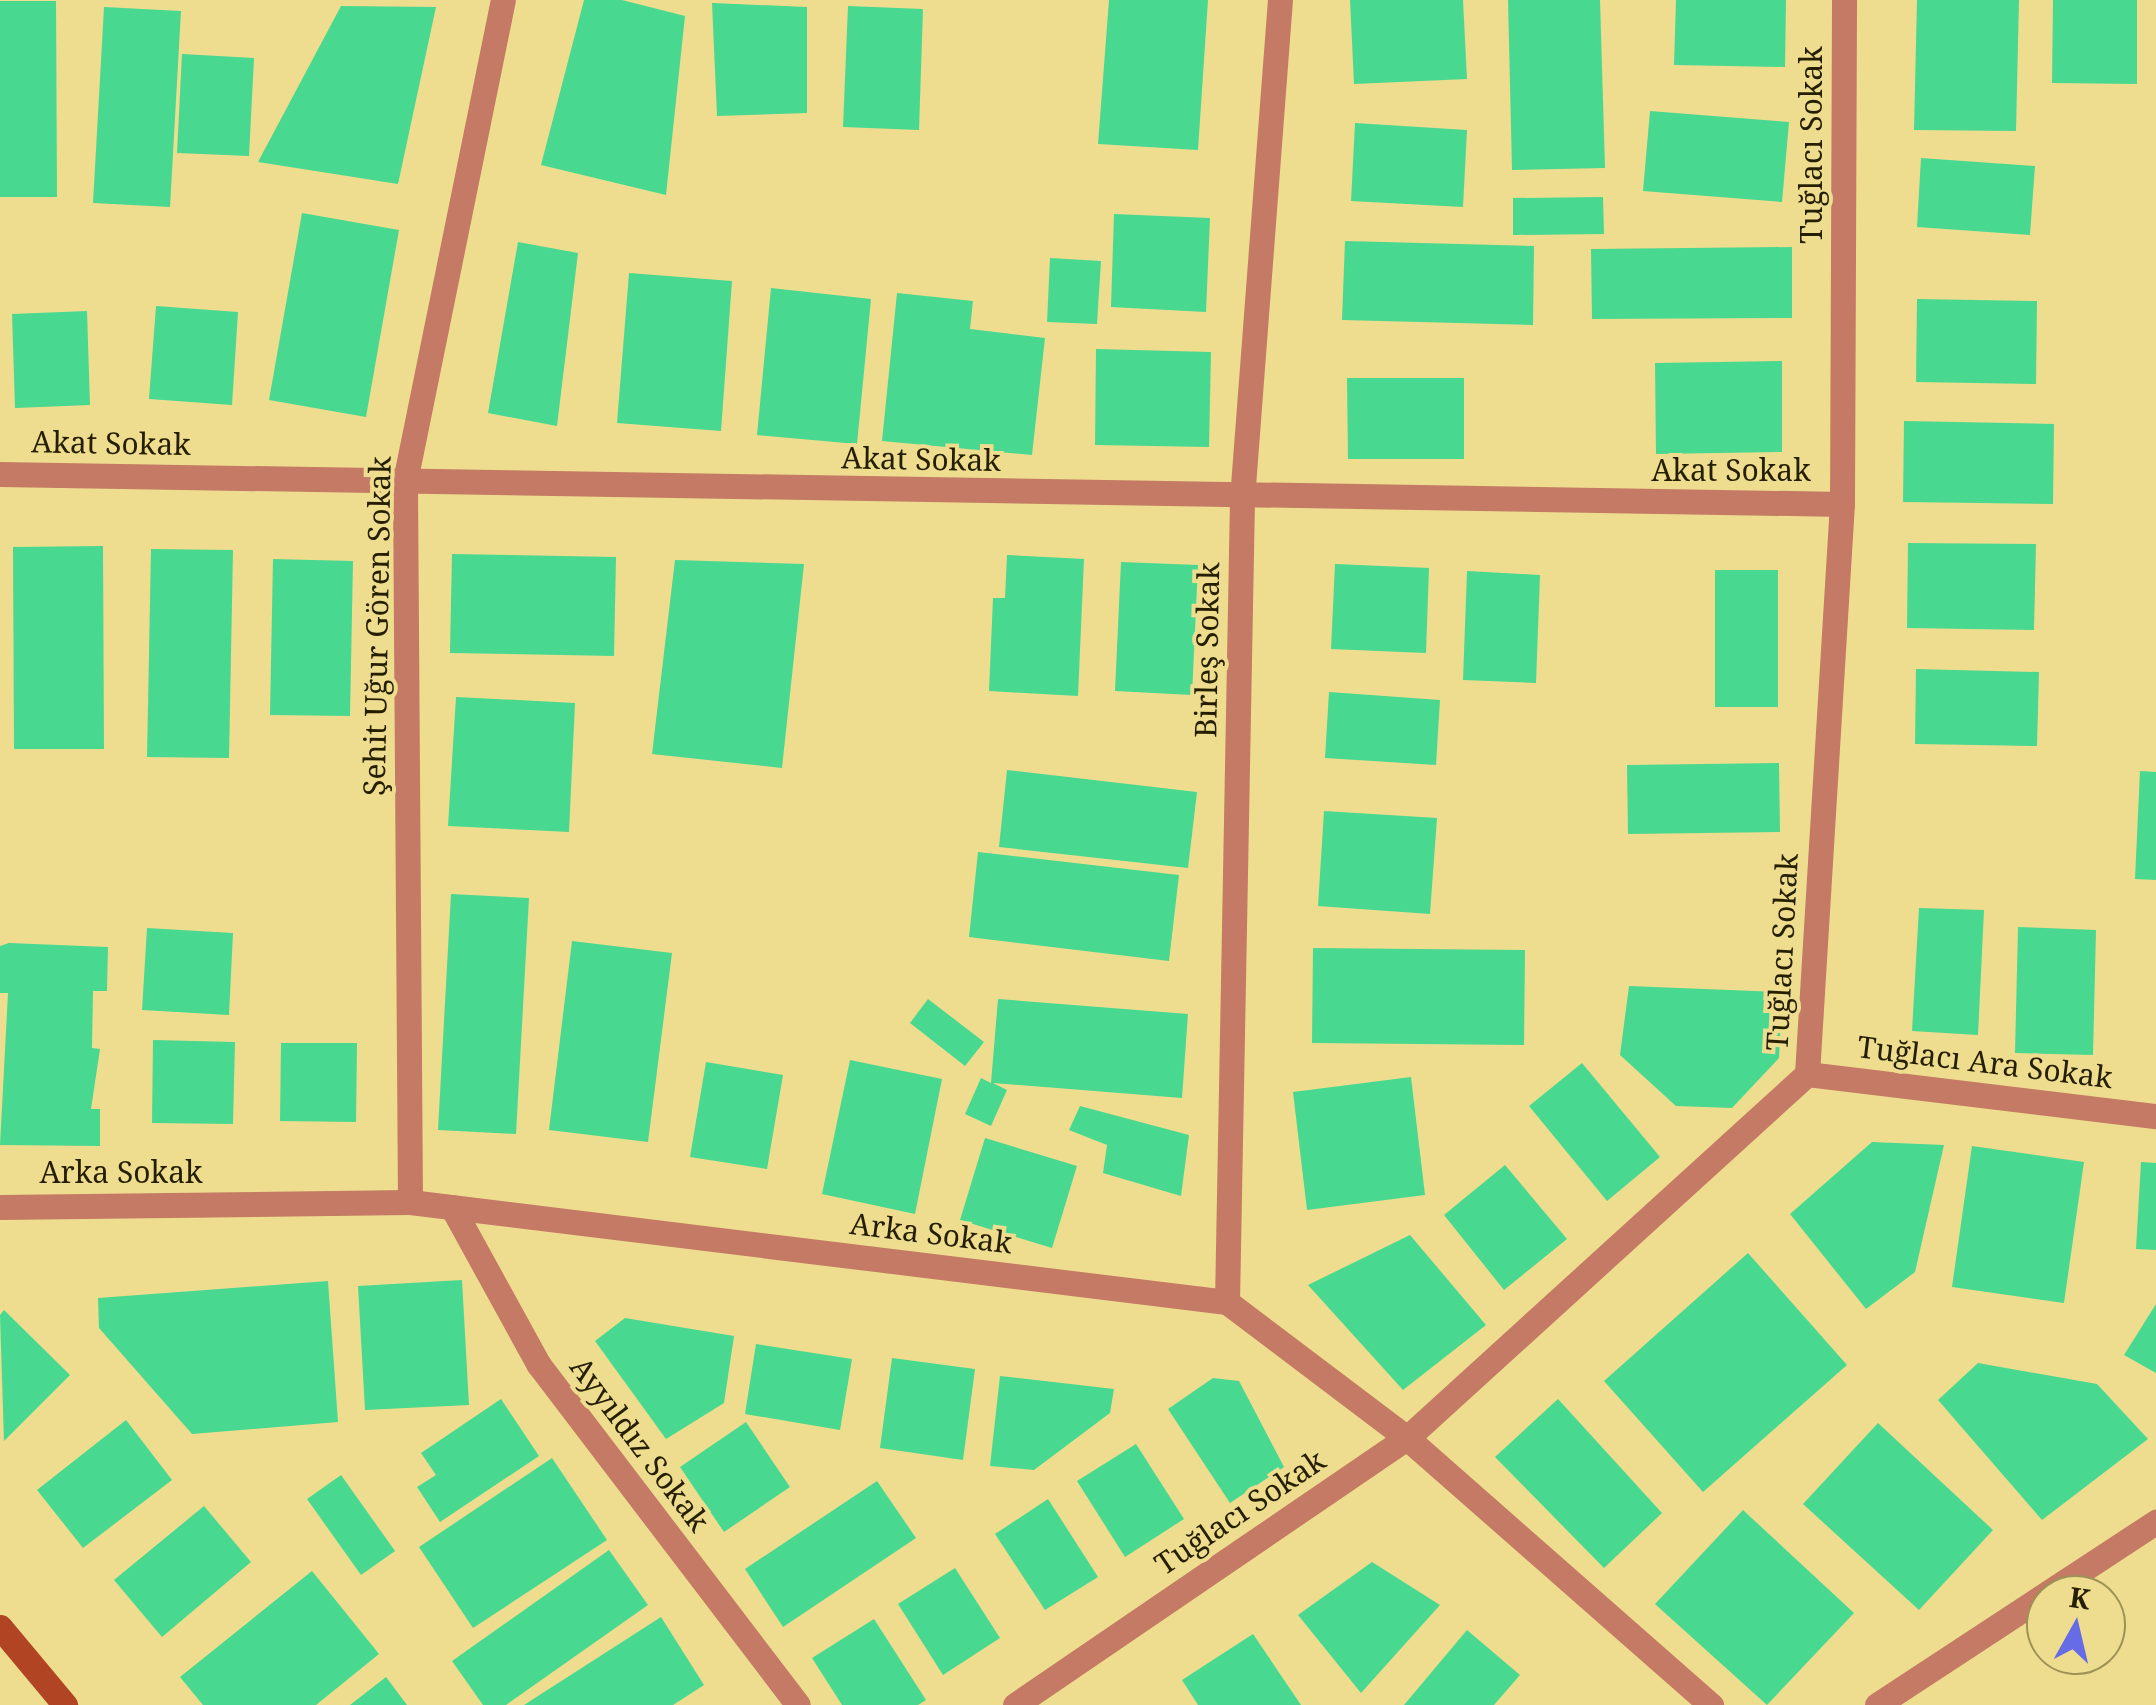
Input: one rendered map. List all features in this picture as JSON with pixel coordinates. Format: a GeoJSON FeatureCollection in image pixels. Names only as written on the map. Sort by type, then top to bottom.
{"type":"FeatureCollection","features":[{"type":"Feature","properties":{"kind":"main road"},"geometry":{"type":"LineString","coordinates":[[0,1627],[65,1705]]}},
{"type":"Feature","properties":{"kind":"street","name":"Şehit Uğur Gören Sokak"},"geometry":{"type":"LineString","coordinates":[[410,1202],[405,481],[503,0]]}},
{"type":"Feature","properties":{"kind":"street","name":"Birleş Sokak"},"geometry":{"type":"LineString","coordinates":[[1227,1302],[1242,498],[1280,0]]}},
{"type":"Feature","properties":{"kind":"street","name":"Tuğlacı Sokak"},"geometry":{"type":"LineString","coordinates":[[1015,1705],[1407,1438],[1807,1074],[1842,504],[1844,0]]}},
{"type":"Feature","properties":{"kind":"street","name":"Akat Sokak"},"geometry":{"type":"LineString","coordinates":[[0,474],[1242,498],[1842,504]]}},
{"type":"Feature","properties":{"kind":"street","name":"Tuğlacı Ara Sokak"},"geometry":{"type":"LineString","coordinates":[[1807,1074],[2156,1116]]}},
{"type":"Feature","properties":{"kind":"street","name":"Arka Sokak"},"geometry":{"type":"LineString","coordinates":[[0,1208],[410,1202],[1227,1302]]}},
{"type":"Feature","properties":{"kind":"street","name":"Ayyıldız Sokak"},"geometry":{"type":"LineString","coordinates":[[452,1207],[539,1365],[798,1705]]}},
{"type":"Feature","properties":{"kind":"street"},"geometry":{"type":"LineString","coordinates":[[1227,1302],[1407,1438],[1711,1705]]}},
{"type":"Feature","properties":{"kind":"street"},"geometry":{"type":"LineString","coordinates":[[1877,1705],[2156,1522]]}},
{"type":"Feature","properties":{"kind":"building"},"geometry":{"type":"Polygon","coordinates":[[[584,0],[622,0],[685,16],[666,195],[541,165],[584,0]]]}},
{"type":"Feature","properties":{"kind":"building"},"geometry":{"type":"Polygon","coordinates":[[[1109,0],[1208,0],[1198,150],[1098,144],[1109,0]]]}},
{"type":"Feature","properties":{"kind":"building"},"geometry":{"type":"Polygon","coordinates":[[[1350,0],[1463,0],[1467,79],[1354,84],[1350,0]]]}},
{"type":"Feature","properties":{"kind":"building"},"geometry":{"type":"Polygon","coordinates":[[[1508,0],[1600,0],[1605,168],[1512,170],[1508,0]]]}},
{"type":"Feature","properties":{"kind":"building"},"geometry":{"type":"Polygon","coordinates":[[[1676,0],[1786,0],[1785,67],[1674,65],[1676,0]]]}},
{"type":"Feature","properties":{"kind":"building"},"geometry":{"type":"Polygon","coordinates":[[[1917,0],[2019,0],[2016,131],[1914,130],[1917,0]]]}},
{"type":"Feature","properties":{"kind":"building"},"geometry":{"type":"Polygon","coordinates":[[[2053,0],[2137,0],[2137,84],[2052,83],[2053,0]]]}},
{"type":"Feature","properties":{"kind":"building"},"geometry":{"type":"Polygon","coordinates":[[[0,1],[56,1],[57,197],[0,197],[0,1]]]}},
{"type":"Feature","properties":{"kind":"building"},"geometry":{"type":"Polygon","coordinates":[[[712,3],[807,7],[807,113],[717,116],[712,3]]]}},
{"type":"Feature","properties":{"kind":"building"},"geometry":{"type":"Polygon","coordinates":[[[341,6],[436,7],[398,184],[258,162],[341,6]]]}},
{"type":"Feature","properties":{"kind":"building"},"geometry":{"type":"Polygon","coordinates":[[[848,6],[923,9],[919,130],[843,127],[848,6]]]}},
{"type":"Feature","properties":{"kind":"building"},"geometry":{"type":"Polygon","coordinates":[[[104,7],[181,11],[170,207],[93,203],[104,7]]]}},
{"type":"Feature","properties":{"kind":"building"},"geometry":{"type":"Polygon","coordinates":[[[182,54],[254,58],[249,156],[177,153],[182,54]]]}},
{"type":"Feature","properties":{"kind":"building"},"geometry":{"type":"Polygon","coordinates":[[[1650,111],[1789,122],[1782,202],[1643,191],[1650,111]]]}},
{"type":"Feature","properties":{"kind":"building"},"geometry":{"type":"Polygon","coordinates":[[[1355,123],[1467,130],[1463,207],[1351,201],[1355,123]]]}},
{"type":"Feature","properties":{"kind":"building"},"geometry":{"type":"Polygon","coordinates":[[[1921,158],[2035,166],[2030,235],[1917,227],[1921,158]]]}},
{"type":"Feature","properties":{"kind":"building"},"geometry":{"type":"Polygon","coordinates":[[[1603,197],[1604,234],[1513,235],[1513,198],[1603,197]]]}},
{"type":"Feature","properties":{"kind":"building"},"geometry":{"type":"Polygon","coordinates":[[[302,213],[399,230],[366,417],[269,400],[302,213]]]}},
{"type":"Feature","properties":{"kind":"building"},"geometry":{"type":"Polygon","coordinates":[[[1114,214],[1210,218],[1206,312],[1111,307],[1114,214]]]}},
{"type":"Feature","properties":{"kind":"building"},"geometry":{"type":"Polygon","coordinates":[[[1345,241],[1534,246],[1533,325],[1342,320],[1345,241]]]}},
{"type":"Feature","properties":{"kind":"building"},"geometry":{"type":"Polygon","coordinates":[[[518,242],[578,253],[557,426],[488,413],[518,242]]]}},
{"type":"Feature","properties":{"kind":"building"},"geometry":{"type":"Polygon","coordinates":[[[1792,247],[1792,318],[1592,319],[1591,249],[1792,247]]]}},
{"type":"Feature","properties":{"kind":"building"},"geometry":{"type":"Polygon","coordinates":[[[1050,258],[1101,261],[1097,324],[1047,322],[1050,258]]]}},
{"type":"Feature","properties":{"kind":"building"},"geometry":{"type":"Polygon","coordinates":[[[629,273],[732,281],[721,431],[617,423],[629,273]]]}},
{"type":"Feature","properties":{"kind":"building"},"geometry":{"type":"Polygon","coordinates":[[[771,288],[871,299],[857,444],[757,435],[771,288]]]}},
{"type":"Feature","properties":{"kind":"building"},"geometry":{"type":"Polygon","coordinates":[[[897,293],[973,301],[970,329],[1045,338],[1032,455],[882,441],[897,293]]]}},
{"type":"Feature","properties":{"kind":"building"},"geometry":{"type":"Polygon","coordinates":[[[1917,299],[2037,301],[2036,384],[1916,382],[1917,299]]]}},
{"type":"Feature","properties":{"kind":"building"},"geometry":{"type":"Polygon","coordinates":[[[156,306],[238,312],[232,405],[149,399],[156,306]]]}},
{"type":"Feature","properties":{"kind":"building"},"geometry":{"type":"Polygon","coordinates":[[[87,311],[90,405],[15,408],[12,314],[87,311]]]}},
{"type":"Feature","properties":{"kind":"building"},"geometry":{"type":"Polygon","coordinates":[[[1096,349],[1211,352],[1209,447],[1095,445],[1096,349]]]}},
{"type":"Feature","properties":{"kind":"building"},"geometry":{"type":"Polygon","coordinates":[[[1782,361],[1782,452],[1656,454],[1655,363],[1782,361]]]}},
{"type":"Feature","properties":{"kind":"building"},"geometry":{"type":"Polygon","coordinates":[[[1347,378],[1464,378],[1464,459],[1348,459],[1347,378]]]}},
{"type":"Feature","properties":{"kind":"building"},"geometry":{"type":"Polygon","coordinates":[[[1904,421],[2054,424],[2053,504],[1903,502],[1904,421]]]}},
{"type":"Feature","properties":{"kind":"building"},"geometry":{"type":"Polygon","coordinates":[[[1908,543],[2036,544],[2034,630],[1907,628],[1908,543]]]}},
{"type":"Feature","properties":{"kind":"building"},"geometry":{"type":"Polygon","coordinates":[[[103,546],[104,749],[14,749],[13,547],[103,546]]]}},
{"type":"Feature","properties":{"kind":"building"},"geometry":{"type":"Polygon","coordinates":[[[151,549],[233,550],[229,758],[147,757],[151,549]]]}},
{"type":"Feature","properties":{"kind":"building"},"geometry":{"type":"Polygon","coordinates":[[[452,554],[616,557],[614,656],[450,653],[452,554]]]}},
{"type":"Feature","properties":{"kind":"building"},"geometry":{"type":"Polygon","coordinates":[[[1007,555],[1084,559],[1078,696],[989,691],[993,598],[1005,598],[1007,555]]]}},
{"type":"Feature","properties":{"kind":"building"},"geometry":{"type":"Polygon","coordinates":[[[273,559],[353,561],[350,716],[270,715],[273,559]]]}},
{"type":"Feature","properties":{"kind":"building"},"geometry":{"type":"Polygon","coordinates":[[[675,560],[804,564],[782,768],[652,754],[675,560]]]}},
{"type":"Feature","properties":{"kind":"building"},"geometry":{"type":"Polygon","coordinates":[[[1121,562],[1198,565],[1192,695],[1115,691],[1121,562]]]}},
{"type":"Feature","properties":{"kind":"building"},"geometry":{"type":"Polygon","coordinates":[[[1335,564],[1429,568],[1426,653],[1331,649],[1335,564]]]}},
{"type":"Feature","properties":{"kind":"building"},"geometry":{"type":"Polygon","coordinates":[[[1715,570],[1778,570],[1778,707],[1715,707],[1715,570]]]}},
{"type":"Feature","properties":{"kind":"building"},"geometry":{"type":"Polygon","coordinates":[[[1467,571],[1540,575],[1536,683],[1463,680],[1467,571]]]}},
{"type":"Feature","properties":{"kind":"building"},"geometry":{"type":"Polygon","coordinates":[[[1916,669],[2039,672],[2037,746],[1915,744],[1916,669]]]}},
{"type":"Feature","properties":{"kind":"building"},"geometry":{"type":"Polygon","coordinates":[[[1329,692],[1440,700],[1436,765],[1325,758],[1329,692]]]}},
{"type":"Feature","properties":{"kind":"building"},"geometry":{"type":"Polygon","coordinates":[[[456,697],[575,703],[569,832],[448,826],[456,697]]]}},
{"type":"Feature","properties":{"kind":"building"},"geometry":{"type":"Polygon","coordinates":[[[1779,763],[1780,832],[1628,834],[1627,765],[1779,763]]]}},
{"type":"Feature","properties":{"kind":"building"},"geometry":{"type":"Polygon","coordinates":[[[1007,770],[1197,792],[1188,868],[999,847],[1007,770]]]}},
{"type":"Feature","properties":{"kind":"building"},"geometry":{"type":"Polygon","coordinates":[[[2140,771],[2156,772],[2156,880],[2135,879],[2140,771]]]}},
{"type":"Feature","properties":{"kind":"building"},"geometry":{"type":"Polygon","coordinates":[[[1324,811],[1437,818],[1430,914],[1318,906],[1324,811]]]}},
{"type":"Feature","properties":{"kind":"building"},"geometry":{"type":"Polygon","coordinates":[[[978,852],[1179,875],[1169,961],[969,937],[978,852]]]}},
{"type":"Feature","properties":{"kind":"building"},"geometry":{"type":"Polygon","coordinates":[[[451,894],[529,898],[516,1134],[438,1130],[451,894]]]}},
{"type":"Feature","properties":{"kind":"building"},"geometry":{"type":"Polygon","coordinates":[[[1919,908],[1984,910],[1978,1035],[1912,1031],[1919,908]]]}},
{"type":"Feature","properties":{"kind":"building"},"geometry":{"type":"Polygon","coordinates":[[[2018,927],[2096,930],[2093,1055],[2015,1053],[2018,927]]]}},
{"type":"Feature","properties":{"kind":"building"},"geometry":{"type":"Polygon","coordinates":[[[147,928],[233,933],[229,1015],[142,1010],[147,928]]]}},
{"type":"Feature","properties":{"kind":"building"},"geometry":{"type":"Polygon","coordinates":[[[572,941],[672,953],[648,1142],[549,1130],[572,941]]]}},
{"type":"Feature","properties":{"kind":"building"},"geometry":{"type":"Polygon","coordinates":[[[9,943],[108,947],[107,991],[93,991],[92,1048],[100,1049],[91,1109],[100,1109],[100,1146],[0,1145],[8,993],[0,993],[0,946],[9,943]]]}},
{"type":"Feature","properties":{"kind":"building"},"geometry":{"type":"Polygon","coordinates":[[[1313,948],[1525,950],[1524,1045],[1312,1043],[1313,948]]]}},
{"type":"Feature","properties":{"kind":"building"},"geometry":{"type":"Polygon","coordinates":[[[1629,986],[1782,992],[1779,1058],[1732,1108],[1676,1106],[1620,1055],[1629,986]]]}},
{"type":"Feature","properties":{"kind":"building"},"geometry":{"type":"Polygon","coordinates":[[[928,999],[984,1042],[965,1066],[910,1023],[928,999]]]}},
{"type":"Feature","properties":{"kind":"building"},"geometry":{"type":"Polygon","coordinates":[[[998,999],[1188,1014],[1182,1098],[993,1083],[1007,1090],[991,1126],[965,1114],[981,1078],[991,1083],[998,999]]]}},
{"type":"Feature","properties":{"kind":"building"},"geometry":{"type":"Polygon","coordinates":[[[153,1040],[235,1042],[233,1124],[152,1123],[153,1040]]]}},
{"type":"Feature","properties":{"kind":"building"},"geometry":{"type":"Polygon","coordinates":[[[281,1043],[357,1043],[356,1122],[280,1121],[281,1043]]]}},
{"type":"Feature","properties":{"kind":"building"},"geometry":{"type":"Polygon","coordinates":[[[850,1060],[942,1079],[915,1214],[822,1194],[850,1060]]]}},
{"type":"Feature","properties":{"kind":"building"},"geometry":{"type":"Polygon","coordinates":[[[706,1062],[783,1075],[767,1169],[690,1157],[706,1062]]]}},
{"type":"Feature","properties":{"kind":"building"},"geometry":{"type":"Polygon","coordinates":[[[1582,1063],[1660,1157],[1607,1201],[1529,1106],[1582,1063]]]}},
{"type":"Feature","properties":{"kind":"building"},"geometry":{"type":"Polygon","coordinates":[[[1411,1077],[1425,1195],[1307,1210],[1293,1092],[1411,1077]]]}},
{"type":"Feature","properties":{"kind":"building"},"geometry":{"type":"Polygon","coordinates":[[[1080,1106],[1189,1135],[1181,1196],[1103,1173],[1107,1145],[1069,1130],[1080,1106]]]}},
{"type":"Feature","properties":{"kind":"building"},"geometry":{"type":"Polygon","coordinates":[[[985,1138],[1077,1166],[1052,1248],[960,1220],[985,1138]]]}},
{"type":"Feature","properties":{"kind":"building"},"geometry":{"type":"Polygon","coordinates":[[[1872,1142],[1944,1145],[1915,1272],[1866,1309],[1790,1214],[1872,1142]]]}},
{"type":"Feature","properties":{"kind":"building"},"geometry":{"type":"Polygon","coordinates":[[[1972,1146],[2084,1162],[2064,1303],[1952,1287],[1972,1146]]]}},
{"type":"Feature","properties":{"kind":"building"},"geometry":{"type":"Polygon","coordinates":[[[2141,1162],[2156,1163],[2156,1250],[2136,1249],[2141,1162]]]}},
{"type":"Feature","properties":{"kind":"building"},"geometry":{"type":"Polygon","coordinates":[[[1505,1165],[1567,1239],[1504,1290],[1444,1215],[1505,1165]]]}},
{"type":"Feature","properties":{"kind":"building"},"geometry":{"type":"Polygon","coordinates":[[[1410,1235],[1486,1325],[1403,1390],[1308,1285],[1410,1235]]]}},
{"type":"Feature","properties":{"kind":"building"},"geometry":{"type":"Polygon","coordinates":[[[1748,1253],[1847,1365],[1703,1492],[1604,1381],[1748,1253]]]}},
{"type":"Feature","properties":{"kind":"building"},"geometry":{"type":"Polygon","coordinates":[[[462,1280],[469,1405],[365,1410],[358,1286],[462,1280]]]}},
{"type":"Feature","properties":{"kind":"building"},"geometry":{"type":"Polygon","coordinates":[[[328,1281],[338,1422],[192,1434],[99,1328],[98,1298],[328,1281]]]}},
{"type":"Feature","properties":{"kind":"building"},"geometry":{"type":"Polygon","coordinates":[[[2156,1304],[2156,1373],[2124,1355],[2156,1304]]]}},
{"type":"Feature","properties":{"kind":"building"},"geometry":{"type":"Polygon","coordinates":[[[4,1310],[70,1375],[4,1441],[0,1315],[4,1310]]]}},
{"type":"Feature","properties":{"kind":"building"},"geometry":{"type":"Polygon","coordinates":[[[625,1318],[734,1336],[724,1403],[666,1439],[595,1341],[625,1318]]]}},
{"type":"Feature","properties":{"kind":"building"},"geometry":{"type":"Polygon","coordinates":[[[756,1344],[852,1359],[840,1430],[745,1414],[756,1344]]]}},
{"type":"Feature","properties":{"kind":"building"},"geometry":{"type":"Polygon","coordinates":[[[892,1358],[975,1369],[963,1460],[880,1448],[892,1358]]]}},
{"type":"Feature","properties":{"kind":"building"},"geometry":{"type":"Polygon","coordinates":[[[1978,1363],[2097,1384],[2148,1439],[2042,1520],[1938,1400],[1978,1363]]]}},
{"type":"Feature","properties":{"kind":"building"},"geometry":{"type":"Polygon","coordinates":[[[1000,1376],[1114,1389],[1110,1413],[1034,1470],[990,1466],[1000,1376]]]}},
{"type":"Feature","properties":{"kind":"building"},"geometry":{"type":"Polygon","coordinates":[[[1213,1378],[1239,1381],[1284,1467],[1230,1503],[1168,1409],[1213,1378]]]}},
{"type":"Feature","properties":{"kind":"building"},"geometry":{"type":"Polygon","coordinates":[[[501,1399],[539,1456],[440,1522],[417,1487],[436,1475],[421,1453],[501,1399]]]}},
{"type":"Feature","properties":{"kind":"building"},"geometry":{"type":"Polygon","coordinates":[[[1558,1399],[1662,1513],[1604,1568],[1495,1457],[1558,1399]]]}},
{"type":"Feature","properties":{"kind":"building"},"geometry":{"type":"Polygon","coordinates":[[[126,1420],[172,1480],[83,1548],[37,1490],[126,1420]]]}},
{"type":"Feature","properties":{"kind":"building"},"geometry":{"type":"Polygon","coordinates":[[[746,1422],[790,1487],[724,1532],[680,1467],[746,1422]]]}},
{"type":"Feature","properties":{"kind":"building"},"geometry":{"type":"Polygon","coordinates":[[[1878,1423],[1993,1530],[1919,1610],[1803,1504],[1878,1423]]]}},
{"type":"Feature","properties":{"kind":"building"},"geometry":{"type":"Polygon","coordinates":[[[1136,1444],[1184,1519],[1125,1557],[1077,1481],[1136,1444]]]}},
{"type":"Feature","properties":{"kind":"building"},"geometry":{"type":"Polygon","coordinates":[[[552,1458],[607,1540],[473,1628],[419,1547],[552,1458]]]}},
{"type":"Feature","properties":{"kind":"building"},"geometry":{"type":"Polygon","coordinates":[[[341,1475],[395,1551],[361,1575],[307,1499],[341,1475]]]}},
{"type":"Feature","properties":{"kind":"building"},"geometry":{"type":"Polygon","coordinates":[[[877,1481],[916,1538],[783,1627],[745,1569],[877,1481]]]}},
{"type":"Feature","properties":{"kind":"building"},"geometry":{"type":"Polygon","coordinates":[[[1048,1499],[1098,1577],[1045,1610],[995,1534],[1048,1499]]]}},
{"type":"Feature","properties":{"kind":"building"},"geometry":{"type":"Polygon","coordinates":[[[204,1506],[251,1562],[162,1637],[114,1580],[204,1506]]]}},
{"type":"Feature","properties":{"kind":"building"},"geometry":{"type":"Polygon","coordinates":[[[1743,1510],[1854,1613],[1767,1705],[1655,1604],[1743,1510]]]}},
{"type":"Feature","properties":{"kind":"building"},"geometry":{"type":"Polygon","coordinates":[[[609,1550],[648,1605],[506,1705],[483,1705],[452,1661],[609,1550]]]}},
{"type":"Feature","properties":{"kind":"building"},"geometry":{"type":"Polygon","coordinates":[[[1372,1562],[1440,1605],[1361,1693],[1298,1615],[1372,1562]]]}},
{"type":"Feature","properties":{"kind":"building"},"geometry":{"type":"Polygon","coordinates":[[[955,1568],[1000,1638],[943,1675],[898,1604],[955,1568]]]}},
{"type":"Feature","properties":{"kind":"building"},"geometry":{"type":"Polygon","coordinates":[[[312,1571],[379,1654],[316,1705],[203,1705],[180,1677],[312,1571]]]}},
{"type":"Feature","properties":{"kind":"building"},"geometry":{"type":"Polygon","coordinates":[[[661,1617],[704,1685],[673,1705],[524,1705],[661,1617]]]}},
{"type":"Feature","properties":{"kind":"building"},"geometry":{"type":"Polygon","coordinates":[[[874,1619],[926,1700],[918,1705],[842,1705],[812,1658],[874,1619]]]}},
{"type":"Feature","properties":{"kind":"building"},"geometry":{"type":"Polygon","coordinates":[[[1467,1630],[1520,1675],[1494,1705],[1404,1705],[1467,1630]]]}},
{"type":"Feature","properties":{"kind":"building"},"geometry":{"type":"Polygon","coordinates":[[[1253,1634],[1301,1705],[1198,1705],[1182,1680],[1253,1634]]]}},
{"type":"Feature","properties":{"kind":"building"},"geometry":{"type":"Polygon","coordinates":[[[386,1677],[407,1705],[350,1705],[386,1677]]]}}]}
